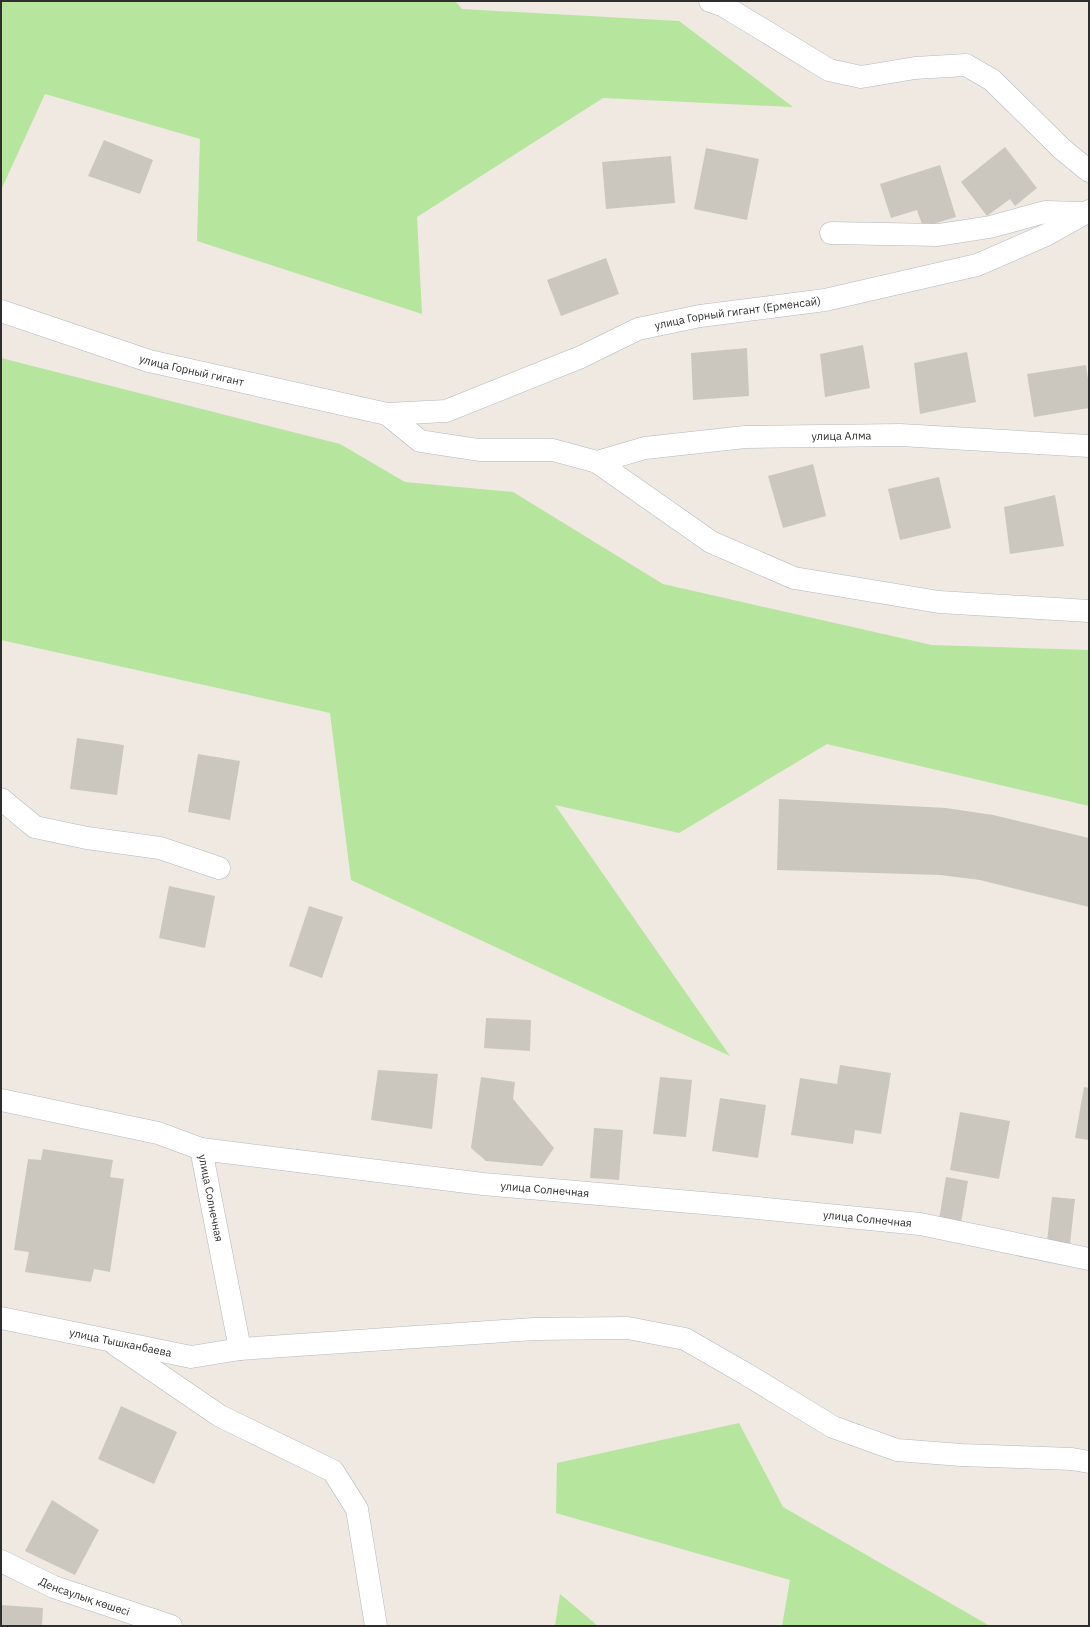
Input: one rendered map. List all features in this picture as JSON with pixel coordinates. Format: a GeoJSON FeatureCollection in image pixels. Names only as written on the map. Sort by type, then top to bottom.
{"type":"FeatureCollection","features":[{"type":"Feature","properties":{"kind":"street"},"geometry":{"type":"LineString","coordinates":[[710,1],[724,6],[829,70],[861,77],[915,68],[966,65],[992,80],[1062,149],[1089,171]]}},
{"type":"Feature","properties":{"kind":"street"},"geometry":{"type":"LineString","coordinates":[[831,233],[938,235],[990,227],[1045,212],[1087,212]]}},
{"type":"Feature","properties":{"kind":"street","name":"улица Горный гигант (Ерменсай)"},"geometry":{"type":"LineString","coordinates":[[387,414],[446,412],[581,357],[638,329],[700,316],[825,300],[977,265],[1046,235],[1087,212]]}},
{"type":"Feature","properties":{"kind":"street","name":"улица Горный гигант"},"geometry":{"type":"LineString","coordinates":[[1,311],[149,361],[387,414]]}},
{"type":"Feature","properties":{"kind":"street"},"geometry":{"type":"LineString","coordinates":[[387,414],[420,441],[479,450],[553,450],[597,462],[711,542],[794,578],[939,602],[1089,610]]}},
{"type":"Feature","properties":{"kind":"street","name":"улица Алма"},"geometry":{"type":"LineString","coordinates":[[597,462],[645,448],[745,437],[900,435],[1089,446]]}},
{"type":"Feature","properties":{"kind":"street"},"geometry":{"type":"LineString","coordinates":[[1,799],[35,827],[87,838],[160,848],[219,868]]}},
{"type":"Feature","properties":{"kind":"street"},"geometry":{"type":"LineString","coordinates":[[1,1100],[158,1133],[201,1149]]}},
{"type":"Feature","properties":{"kind":"street","name":"улица Солнечная"},"geometry":{"type":"LineString","coordinates":[[240,1349],[201,1149],[483,1184],[737,1206],[920,1224],[1089,1259]]}},
{"type":"Feature","properties":{"kind":"street","name":"улица Тышканбаева"},"geometry":{"type":"LineString","coordinates":[[1,1318],[191,1357],[240,1349],[534,1329],[628,1328],[685,1339],[833,1427],[896,1450],[961,1455],[1072,1459],[1089,1462]]}},
{"type":"Feature","properties":{"kind":"street"},"geometry":{"type":"LineString","coordinates":[[109,1340],[220,1416],[333,1471],[357,1509],[376,1626]]}},
{"type":"Feature","properties":{"kind":"street","name":"Денсаулық көшесі"},"geometry":{"type":"LineString","coordinates":[[1,1560],[54,1587],[171,1626]]}},
{"type":"Feature","properties":{"kind":"green space"},"geometry":{"type":"Polygon","coordinates":[[[1,1],[455,1],[462,9],[679,21],[793,107],[603,98],[417,217],[422,314],[197,241],[200,139],[45,94],[1,190],[1,1]]]}},
{"type":"Feature","properties":{"kind":"green space"},"geometry":{"type":"Polygon","coordinates":[[[1,358],[340,444],[405,482],[513,492],[663,584],[932,645],[1089,650],[1089,806],[827,744],[679,833],[555,805],[730,1056],[351,880],[330,713],[1,640],[1,358]]]}},
{"type":"Feature","properties":{"kind":"green space"},"geometry":{"type":"Polygon","coordinates":[[[739,1423],[783,1507],[990,1626],[782,1626],[790,1580],[556,1513],[557,1463],[739,1423]]]}},
{"type":"Feature","properties":{"kind":"green space"},"geometry":{"type":"Polygon","coordinates":[[[560,1594],[598,1626],[555,1626],[560,1594]]]}},
{"type":"Feature","properties":{"kind":"building"},"geometry":{"type":"Polygon","coordinates":[[[104,140],[153,160],[140,194],[88,176],[104,140]]]}},
{"type":"Feature","properties":{"kind":"building"},"geometry":{"type":"Polygon","coordinates":[[[1005,147],[1037,188],[1015,206],[1010,199],[987,216],[961,182],[1005,147]]]}},
{"type":"Feature","properties":{"kind":"building"},"geometry":{"type":"Polygon","coordinates":[[[706,148],[759,159],[747,220],[694,209],[706,148]]]}},
{"type":"Feature","properties":{"kind":"building"},"geometry":{"type":"Polygon","coordinates":[[[671,156],[675,203],[606,209],[602,162],[671,156]]]}},
{"type":"Feature","properties":{"kind":"building"},"geometry":{"type":"Polygon","coordinates":[[[940,165],[956,217],[923,227],[917,210],[891,218],[880,184],[940,165]]]}},
{"type":"Feature","properties":{"kind":"building"},"geometry":{"type":"Polygon","coordinates":[[[606,258],[619,294],[561,316],[547,280],[606,258]]]}},
{"type":"Feature","properties":{"kind":"building"},"geometry":{"type":"Polygon","coordinates":[[[863,345],[870,388],[825,397],[820,354],[863,345]]]}},
{"type":"Feature","properties":{"kind":"building"},"geometry":{"type":"Polygon","coordinates":[[[747,348],[749,396],[693,400],[691,353],[747,348]]]}},
{"type":"Feature","properties":{"kind":"building"},"geometry":{"type":"Polygon","coordinates":[[[967,352],[976,402],[920,414],[914,363],[967,352]]]}},
{"type":"Feature","properties":{"kind":"building"},"geometry":{"type":"Polygon","coordinates":[[[1086,365],[1089,386],[1089,408],[1034,417],[1027,374],[1086,365]]]}},
{"type":"Feature","properties":{"kind":"building"},"geometry":{"type":"Polygon","coordinates":[[[813,464],[826,516],[783,528],[768,476],[813,464]]]}},
{"type":"Feature","properties":{"kind":"building"},"geometry":{"type":"Polygon","coordinates":[[[939,477],[951,528],[900,540],[888,489],[939,477]]]}},
{"type":"Feature","properties":{"kind":"building"},"geometry":{"type":"Polygon","coordinates":[[[1055,495],[1064,546],[1010,554],[1004,507],[1055,495]]]}},
{"type":"Feature","properties":{"kind":"building"},"geometry":{"type":"Polygon","coordinates":[[[77,738],[124,745],[117,795],[70,789],[77,738]]]}},
{"type":"Feature","properties":{"kind":"building"},"geometry":{"type":"Polygon","coordinates":[[[198,754],[240,761],[230,820],[188,812],[198,754]]]}},
{"type":"Feature","properties":{"kind":"building"},"geometry":{"type":"Polygon","coordinates":[[[779,799],[946,808],[993,815],[1089,838],[1089,907],[980,880],[940,875],[777,870],[779,799]]]}},
{"type":"Feature","properties":{"kind":"building"},"geometry":{"type":"Polygon","coordinates":[[[169,886],[215,896],[205,948],[159,938],[169,886]]]}},
{"type":"Feature","properties":{"kind":"building"},"geometry":{"type":"Polygon","coordinates":[[[309,906],[343,917],[322,978],[289,966],[309,906]]]}},
{"type":"Feature","properties":{"kind":"building"},"geometry":{"type":"Polygon","coordinates":[[[486,1018],[531,1020],[530,1051],[484,1048],[486,1018]]]}},
{"type":"Feature","properties":{"kind":"building"},"geometry":{"type":"Polygon","coordinates":[[[840,1065],[891,1073],[881,1134],[855,1130],[853,1144],[791,1135],[800,1078],[837,1084],[840,1065]]]}},
{"type":"Feature","properties":{"kind":"building"},"geometry":{"type":"Polygon","coordinates":[[[378,1070],[438,1074],[432,1129],[371,1120],[378,1070]]]}},
{"type":"Feature","properties":{"kind":"building"},"geometry":{"type":"Polygon","coordinates":[[[481,1077],[515,1082],[513,1099],[554,1148],[542,1166],[486,1161],[471,1148],[481,1077]]]}},
{"type":"Feature","properties":{"kind":"building"},"geometry":{"type":"Polygon","coordinates":[[[660,1077],[692,1080],[686,1137],[653,1134],[660,1077]]]}},
{"type":"Feature","properties":{"kind":"building"},"geometry":{"type":"Polygon","coordinates":[[[1084,1087],[1089,1088],[1089,1140],[1075,1138],[1084,1087]]]}},
{"type":"Feature","properties":{"kind":"building"},"geometry":{"type":"Polygon","coordinates":[[[720,1098],[766,1105],[758,1158],[712,1151],[720,1098]]]}},
{"type":"Feature","properties":{"kind":"building"},"geometry":{"type":"Polygon","coordinates":[[[960,1112],[1010,1121],[999,1179],[950,1170],[960,1112]]]}},
{"type":"Feature","properties":{"kind":"building"},"geometry":{"type":"Polygon","coordinates":[[[594,1128],[623,1130],[619,1180],[590,1178],[594,1128]]]}},
{"type":"Feature","properties":{"kind":"building"},"geometry":{"type":"Polygon","coordinates":[[[43,1149],[113,1160],[110,1177],[124,1179],[110,1272],[94,1269],[91,1282],[25,1272],[29,1252],[14,1250],[28,1159],[41,1160],[43,1149]]]}},
{"type":"Feature","properties":{"kind":"building"},"geometry":{"type":"Polygon","coordinates":[[[946,1177],[968,1181],[961,1223],[939,1220],[946,1177]]]}},
{"type":"Feature","properties":{"kind":"building"},"geometry":{"type":"Polygon","coordinates":[[[1052,1197],[1075,1199],[1070,1244],[1047,1241],[1052,1197]]]}},
{"type":"Feature","properties":{"kind":"building"},"geometry":{"type":"Polygon","coordinates":[[[121,1406],[177,1432],[154,1484],[98,1459],[121,1406]]]}},
{"type":"Feature","properties":{"kind":"building"},"geometry":{"type":"Polygon","coordinates":[[[52,1500],[99,1530],[75,1575],[25,1551],[52,1500]]]}},
{"type":"Feature","properties":{"kind":"building"},"geometry":{"type":"Polygon","coordinates":[[[1,1605],[43,1608],[42,1626],[1,1626],[1,1605]]]}}]}
